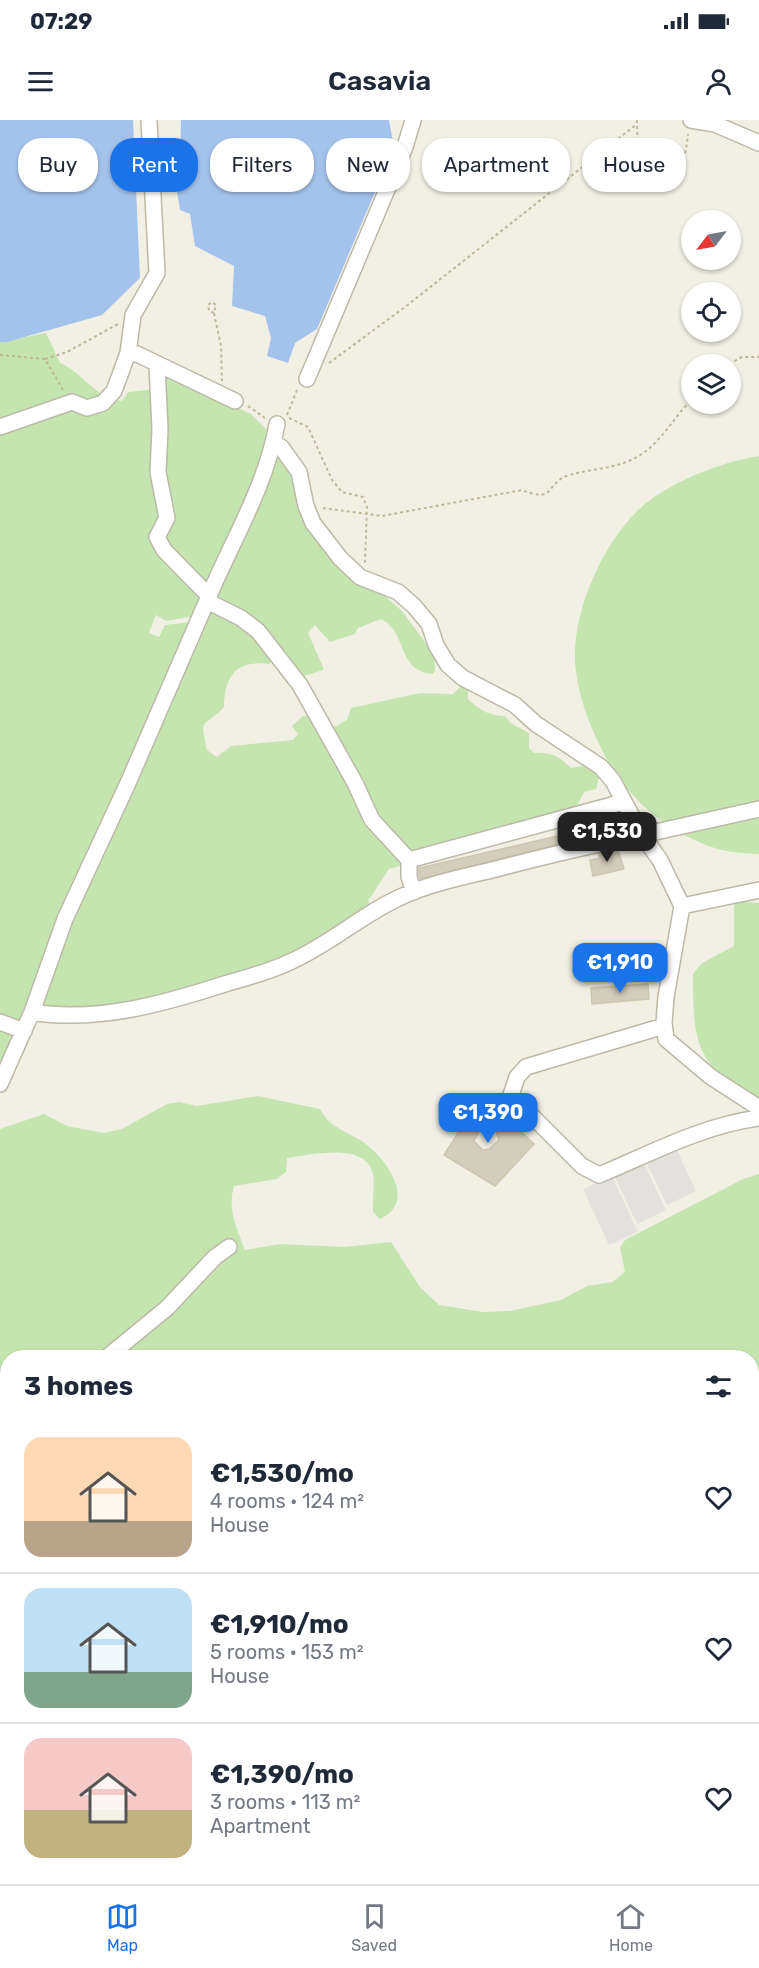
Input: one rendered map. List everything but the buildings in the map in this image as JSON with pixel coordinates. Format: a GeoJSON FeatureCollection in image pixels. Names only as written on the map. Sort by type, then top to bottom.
{"type":"FeatureCollection","features":[{"type":"Feature","properties":{"kind":"lane"},"geometry":{"type":"LineString","coordinates":[[0,427],[72,402],[87,408],[103,403],[114,391],[128,353],[134,315],[157,273],[149,120]]}},
{"type":"Feature","properties":{"kind":"lane"},"geometry":{"type":"LineString","coordinates":[[307,379],[405,147],[413,120]]}},
{"type":"Feature","properties":{"kind":"lane"},"geometry":{"type":"LineString","coordinates":[[690,126],[715,124],[759,143]]}},
{"type":"Feature","properties":{"kind":"lane"},"geometry":{"type":"LineString","coordinates":[[128,353],[137,354],[235,401]]}},
{"type":"Feature","properties":{"kind":"lane"},"geometry":{"type":"LineString","coordinates":[[157,365],[160,429],[158,472],[167,518],[157,537],[164,550],[208,598],[258,631],[300,685],[355,783],[372,820],[409,860],[409,877],[414,892]]}},
{"type":"Feature","properties":{"kind":"lane"},"geometry":{"type":"LineString","coordinates":[[0,1084],[32,1012],[65,920],[242,526],[273,443],[277,424]]}},
{"type":"Feature","properties":{"kind":"lane"},"geometry":{"type":"LineString","coordinates":[[273,443],[280,447],[299,472],[306,506],[323,537],[360,577],[398,592],[414,606],[429,624],[436,645],[448,665],[463,678],[515,705],[551,735],[601,767],[613,781],[642,835],[660,860],[682,906],[666,997],[664,1026],[666,1039],[711,1077],[759,1108]]}},
{"type":"Feature","properties":{"kind":"lane"},"geometry":{"type":"LineString","coordinates":[[409,860],[623,802]]}},
{"type":"Feature","properties":{"kind":"lane"},"geometry":{"type":"LineString","coordinates":[[32,1012],[55,1016],[158,1005],[290,962],[326,944],[380,907],[414,892],[539,858],[759,809]]}},
{"type":"Feature","properties":{"kind":"lane"},"geometry":{"type":"LineString","coordinates":[[682,906],[759,891]]}},
{"type":"Feature","properties":{"kind":"lane"},"geometry":{"type":"LineString","coordinates":[[0,1022],[24,1031]]}},
{"type":"Feature","properties":{"kind":"lane"},"geometry":{"type":"LineString","coordinates":[[664,1026],[526,1067],[517,1077],[511,1089],[512,1095],[582,1166],[599,1175],[691,1134],[739,1120],[759,1118]]}},
{"type":"Feature","properties":{"kind":"lane"},"geometry":{"type":"LineString","coordinates":[[116,1350],[167,1308],[215,1257],[229,1247]]}},
{"type":"Feature","properties":{"kind":"path"},"geometry":{"type":"LineString","coordinates":[[328,364],[405,307],[637,122],[645,165],[664,178],[673,175],[682,163],[690,126]]}},
{"type":"Feature","properties":{"kind":"path"},"geometry":{"type":"LineString","coordinates":[[214,313],[223,369],[219,392]]}},
{"type":"Feature","properties":{"kind":"path"},"geometry":{"type":"LineString","coordinates":[[0,356],[45,359],[72,349],[134,315]]}},
{"type":"Feature","properties":{"kind":"path"},"geometry":{"type":"LineString","coordinates":[[741,358],[759,357]]}},
{"type":"Feature","properties":{"kind":"path"},"geometry":{"type":"LineString","coordinates":[[45,359],[72,402]]}},
{"type":"Feature","properties":{"kind":"path"},"geometry":{"type":"LineString","coordinates":[[307,379],[297,390],[286,420],[289,418],[308,427],[332,480],[342,492],[363,497],[367,507],[364,570]]}},
{"type":"Feature","properties":{"kind":"path"},"geometry":{"type":"LineString","coordinates":[[235,401],[277,424]]}},
{"type":"Feature","properties":{"kind":"path"},"geometry":{"type":"LineString","coordinates":[[306,506],[366,515],[401,514],[433,505],[459,503],[522,490],[539,496],[550,493],[567,476],[635,459],[656,441],[681,412]]}},
{"type":"Feature","properties":{"kind":"green space"},"geometry":{"type":"Polygon","coordinates":[[[46,333],[60,363],[112,399],[122,401],[128,392],[148,390],[165,375],[251,414],[269,432],[267,454],[195,616],[166,621],[156,615],[149,633],[159,637],[165,625],[191,622],[0,1075],[0,342],[46,333]]]}},
{"type":"Feature","properties":{"kind":"green space"},"geometry":{"type":"Polygon","coordinates":[[[279,440],[313,533],[402,611],[434,654],[433,674],[413,666],[407,659],[395,633],[381,619],[358,628],[355,634],[330,642],[315,625],[308,633],[323,670],[301,677],[212,599],[279,440]]]}},
{"type":"Feature","properties":{"kind":"green space"},"geometry":{"type":"Polygon","coordinates":[[[759,456],[759,854],[723,850],[699,842],[663,822],[633,795],[609,762],[594,732],[580,692],[575,652],[579,621],[589,587],[614,539],[636,512],[662,492],[693,476],[727,463],[759,456]]]}},
{"type":"Feature","properties":{"kind":"green space"},"geometry":{"type":"Polygon","coordinates":[[[209,606],[238,618],[275,657],[269,664],[248,665],[234,672],[227,686],[224,707],[205,723],[203,731],[207,750],[217,757],[231,746],[293,740],[298,734],[292,726],[303,716],[312,715],[407,864],[389,869],[368,901],[371,908],[294,956],[209,987],[79,1012],[45,1008],[40,1004],[67,925],[209,606]]]}},
{"type":"Feature","properties":{"kind":"green space"},"geometry":{"type":"Polygon","coordinates":[[[463,684],[468,687],[468,699],[485,712],[505,716],[512,724],[529,733],[529,748],[534,753],[554,756],[563,760],[571,768],[588,765],[600,774],[596,789],[584,792],[572,815],[420,861],[384,831],[325,719],[335,727],[347,720],[351,708],[420,693],[453,694],[463,684]]]}},
{"type":"Feature","properties":{"kind":"green space"},"geometry":{"type":"Polygon","coordinates":[[[734,901],[759,903],[759,1104],[710,1064],[702,1051],[694,1020],[693,974],[702,963],[734,946],[734,901]]]}},
{"type":"Feature","properties":{"kind":"green space"},"geometry":{"type":"Polygon","coordinates":[[[258,1096],[320,1109],[329,1122],[372,1149],[389,1169],[394,1180],[397,1202],[391,1211],[380,1219],[373,1212],[373,1174],[368,1164],[360,1157],[336,1152],[287,1158],[286,1172],[277,1179],[234,1186],[232,1211],[245,1250],[280,1244],[345,1247],[391,1242],[420,1287],[439,1305],[483,1312],[510,1311],[561,1300],[587,1286],[612,1282],[625,1272],[620,1248],[625,1240],[743,1179],[759,1174],[759,1350],[0,1350],[0,1129],[44,1114],[67,1126],[104,1133],[122,1129],[167,1104],[179,1102],[197,1106],[258,1096]]]}},
{"type":"Feature","properties":{"kind":"shaded area"},"geometry":{"type":"Polygon","coordinates":[[[675,1146],[696,1191],[667,1205],[645,1160],[675,1146]]]}},
{"type":"Feature","properties":{"kind":"shaded area"},"geometry":{"type":"Polygon","coordinates":[[[643,1161],[666,1210],[637,1224],[614,1175],[643,1161]]]}},
{"type":"Feature","properties":{"kind":"shaded area"},"geometry":{"type":"Polygon","coordinates":[[[612,1176],[638,1232],[609,1245],[583,1189],[612,1176]]]}},
{"type":"Feature","properties":{"kind":"water"},"geometry":{"type":"Polygon","coordinates":[[[0,120],[133,120],[134,138],[110,138],[110,192],[136,192],[140,278],[102,315],[0,342],[0,120]]]}},
{"type":"Feature","properties":{"kind":"water"},"geometry":{"type":"Polygon","coordinates":[[[181,120],[389,120],[392,138],[326,138],[326,192],[375,192],[317,329],[295,343],[288,363],[267,356],[271,338],[265,316],[232,306],[234,266],[195,246],[190,214],[180,210],[177,192],[198,192],[198,138],[180,138],[181,120]]]}}]}
